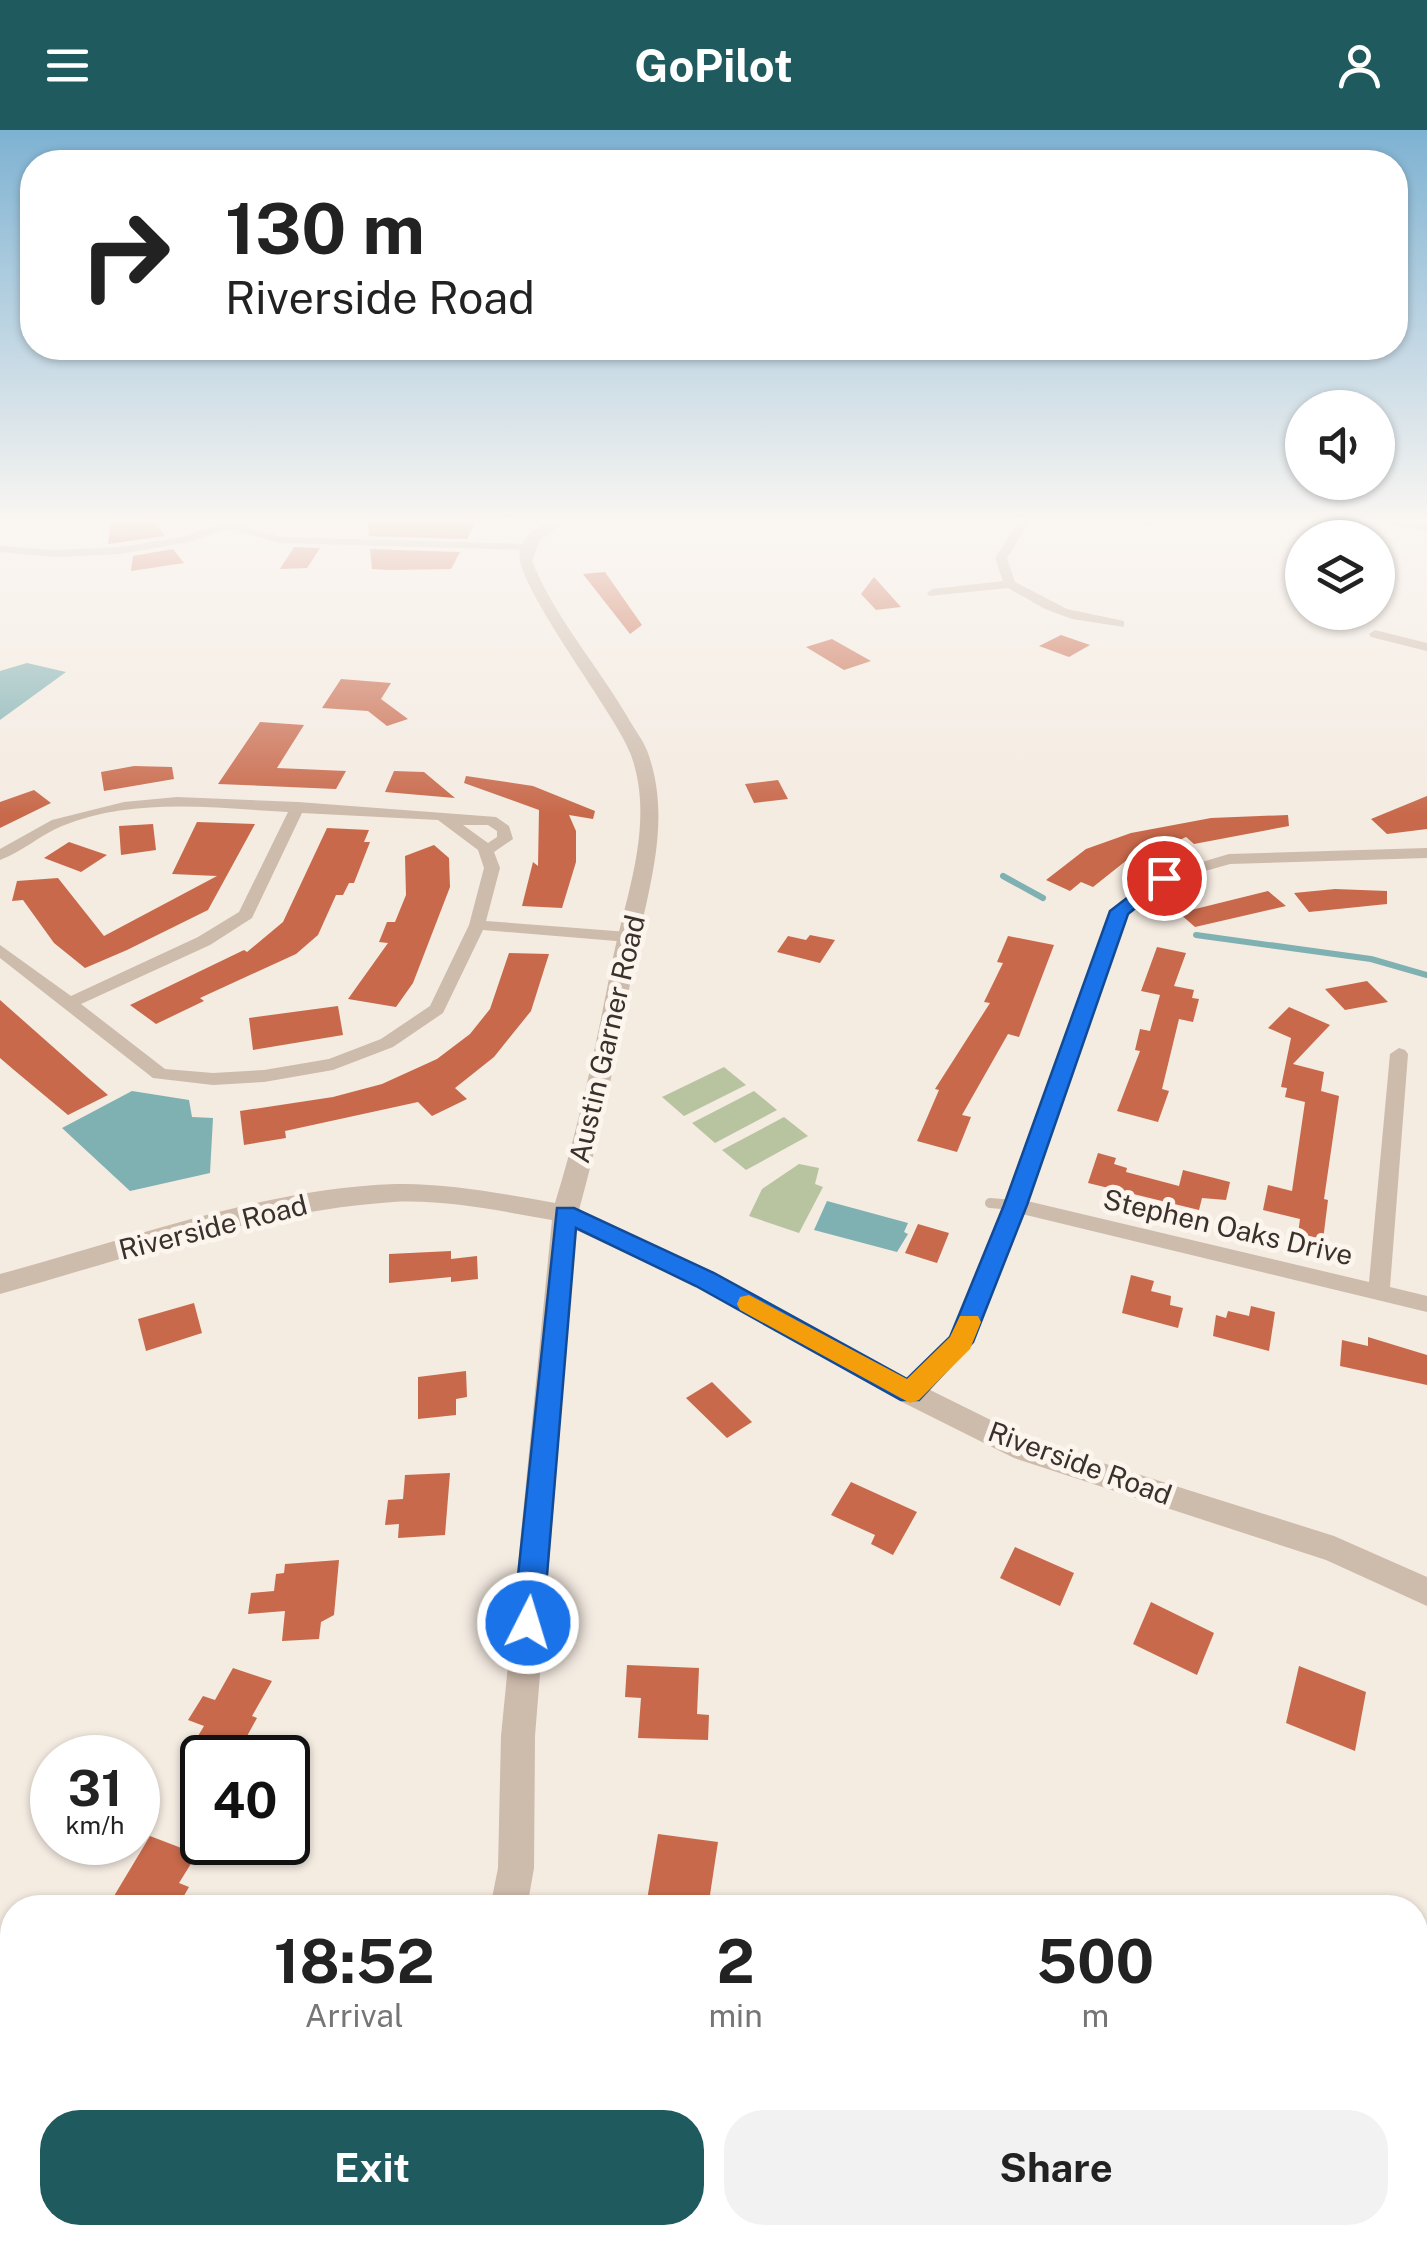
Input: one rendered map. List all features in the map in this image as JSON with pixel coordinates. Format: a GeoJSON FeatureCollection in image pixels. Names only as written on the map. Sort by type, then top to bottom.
{"type":"FeatureCollection","features":[{"type":"Feature","properties":{"kind":"street","name":"Austin Garner Road"},"geometry":{"type":"LineString","coordinates":[[511,1895],[516,1868],[518,1736],[566,1214],[593,1118],[628,937],[645,874],[648,828],[640,755],[556,618]]}},
{"type":"Feature","properties":{"kind":"street"},"geometry":{"type":"LineString","coordinates":[[1082,618],[1120,624]]}},
{"type":"Feature","properties":{"kind":"street"},"geometry":{"type":"LineString","coordinates":[[1376,634],[1427,647]]}},
{"type":"Feature","properties":{"kind":"street"},"geometry":{"type":"LineString","coordinates":[[0,855],[57,823],[124,806],[177,801],[490,820],[504,828],[504,839],[486,851]]}},
{"type":"Feature","properties":{"kind":"street"},"geometry":{"type":"LineString","coordinates":[[70,1003],[204,941],[246,915],[298,806]]}},
{"type":"Feature","properties":{"kind":"street"},"geometry":{"type":"LineString","coordinates":[[0,950],[160,1074],[230,1078],[333,1064],[387,1044],[436,1009],[477,925],[492,868],[486,851],[447,820]]}},
{"type":"Feature","properties":{"kind":"street"},"geometry":{"type":"LineString","coordinates":[[910,1393],[961,1342],[1015,1205],[1120,911],[1164,878],[1229,859],[1427,854]]}},
{"type":"Feature","properties":{"kind":"street"},"geometry":{"type":"LineString","coordinates":[[477,925],[628,937]]}},
{"type":"Feature","properties":{"kind":"street"},"geometry":{"type":"LineString","coordinates":[[1379,1291],[1398,1054]]}},
{"type":"Feature","properties":{"kind":"street","name":"Riverside Road"},"geometry":{"type":"LineString","coordinates":[[0,1284],[290,1204],[397,1194],[502,1202],[566,1214],[705,1279],[910,1393],[1024,1450],[1334,1549],[1427,1592]]}},
{"type":"Feature","properties":{"kind":"street","name":"Stephen Oaks Drive"},"geometry":{"type":"LineString","coordinates":[[1015,1205],[1427,1304]]}},
{"type":"Feature","properties":{"kind":"lane"},"geometry":{"type":"LineString","coordinates":[[990,1203],[1015,1205]]}},
{"type":"Feature","properties":{"kind":"green space"},"geometry":{"type":"Polygon","coordinates":[[[724,1067],[746,1085],[684,1116],[662,1097],[724,1067]]]}},
{"type":"Feature","properties":{"kind":"green space"},"geometry":{"type":"Polygon","coordinates":[[[754,1091],[777,1110],[715,1143],[692,1123],[754,1091]]]}},
{"type":"Feature","properties":{"kind":"green space"},"geometry":{"type":"Polygon","coordinates":[[[784,1117],[808,1136],[746,1170],[722,1150],[784,1117]]]}},
{"type":"Feature","properties":{"kind":"green space"},"geometry":{"type":"Polygon","coordinates":[[[799,1164],[819,1168],[815,1184],[823,1187],[799,1233],[749,1216],[762,1189],[799,1164]]]}},
{"type":"Feature","properties":{"kind":"water"},"geometry":{"type":"Polygon","coordinates":[[[27,663],[66,672],[0,720],[0,671],[27,663]]]}},
{"type":"Feature","properties":{"kind":"water"},"geometry":{"type":"Polygon","coordinates":[[[132,1091],[189,1100],[192,1117],[213,1118],[210,1173],[130,1191],[62,1128],[132,1091]]]}},
{"type":"Feature","properties":{"kind":"water"},"geometry":{"type":"Polygon","coordinates":[[[827,1201],[908,1223],[904,1232],[908,1234],[897,1252],[814,1230],[827,1201]]]}},
{"type":"Feature","properties":{"kind":"building"},"geometry":{"type":"Polygon","coordinates":[[[617,618],[637,618],[642,625],[630,634],[617,618]]]}},
{"type":"Feature","properties":{"kind":"building"},"geometry":{"type":"Polygon","coordinates":[[[1061,635],[1090,645],[1069,657],[1039,646],[1061,635]]]}},
{"type":"Feature","properties":{"kind":"building"},"geometry":{"type":"Polygon","coordinates":[[[832,639],[871,661],[844,670],[806,647],[832,639]]]}},
{"type":"Feature","properties":{"kind":"building"},"geometry":{"type":"Polygon","coordinates":[[[341,679],[391,683],[381,699],[408,719],[387,726],[368,711],[322,708],[341,679]]]}},
{"type":"Feature","properties":{"kind":"building"},"geometry":{"type":"Polygon","coordinates":[[[260,722],[304,725],[277,768],[346,771],[336,789],[218,784],[260,722]]]}},
{"type":"Feature","properties":{"kind":"building"},"geometry":{"type":"Polygon","coordinates":[[[134,766],[172,767],[174,779],[104,791],[101,772],[134,766]]]}},
{"type":"Feature","properties":{"kind":"building"},"geometry":{"type":"Polygon","coordinates":[[[394,771],[424,772],[455,798],[385,792],[394,771]]]}},
{"type":"Feature","properties":{"kind":"building"},"geometry":{"type":"Polygon","coordinates":[[[466,776],[533,786],[595,811],[593,819],[569,815],[576,831],[576,862],[562,908],[522,906],[533,862],[538,866],[539,810],[464,783],[466,776]]]}},
{"type":"Feature","properties":{"kind":"building"},"geometry":{"type":"Polygon","coordinates":[[[778,780],[788,799],[754,803],[745,784],[778,780]]]}},
{"type":"Feature","properties":{"kind":"building"},"geometry":{"type":"Polygon","coordinates":[[[34,790],[51,803],[0,828],[0,802],[34,790]]]}},
{"type":"Feature","properties":{"kind":"building"},"geometry":{"type":"Polygon","coordinates":[[[1427,796],[1427,829],[1387,834],[1371,819],[1427,796]]]}},
{"type":"Feature","properties":{"kind":"building"},"geometry":{"type":"Polygon","coordinates":[[[1288,815],[1289,826],[1194,844],[1186,837],[1139,859],[1132,856],[1093,887],[1081,882],[1070,891],[1046,880],[1086,849],[1131,833],[1211,818],[1288,815]]]}},
{"type":"Feature","properties":{"kind":"building"},"geometry":{"type":"Polygon","coordinates":[[[197,822],[255,824],[208,910],[85,968],[54,943],[23,900],[12,901],[17,881],[58,878],[104,936],[217,876],[172,874],[197,822]]]}},
{"type":"Feature","properties":{"kind":"building"},"geometry":{"type":"Polygon","coordinates":[[[153,824],[156,850],[121,855],[119,826],[153,824]]]}},
{"type":"Feature","properties":{"kind":"building"},"geometry":{"type":"Polygon","coordinates":[[[327,828],[369,830],[364,842],[370,842],[354,883],[349,883],[343,895],[336,895],[318,935],[296,954],[200,998],[204,1001],[156,1024],[130,1005],[244,950],[247,952],[283,922],[327,828]]]}},
{"type":"Feature","properties":{"kind":"building"},"geometry":{"type":"Polygon","coordinates":[[[69,842],[107,855],[81,872],[44,858],[69,842]]]}},
{"type":"Feature","properties":{"kind":"building"},"geometry":{"type":"Polygon","coordinates":[[[434,845],[449,858],[450,887],[413,983],[396,1007],[348,999],[388,943],[379,942],[387,922],[395,922],[406,895],[405,856],[434,845]]]}},
{"type":"Feature","properties":{"kind":"building"},"geometry":{"type":"Polygon","coordinates":[[[1335,889],[1387,891],[1387,904],[1309,912],[1294,893],[1335,889]]]}},
{"type":"Feature","properties":{"kind":"building"},"geometry":{"type":"Polygon","coordinates":[[[1268,891],[1286,906],[1195,927],[1179,913],[1268,891]]]}},
{"type":"Feature","properties":{"kind":"building"},"geometry":{"type":"Polygon","coordinates":[[[810,935],[835,940],[820,963],[777,952],[788,936],[806,940],[810,935]]]}},
{"type":"Feature","properties":{"kind":"building"},"geometry":{"type":"Polygon","coordinates":[[[1008,936],[1054,945],[1019,1037],[1008,1034],[962,1115],[971,1117],[957,1152],[917,1141],[939,1090],[935,1089],[990,1003],[984,1002],[1003,963],[997,962],[1008,936]]]}},
{"type":"Feature","properties":{"kind":"building"},"geometry":{"type":"Polygon","coordinates":[[[1157,947],[1186,953],[1174,986],[1194,990],[1192,998],[1199,999],[1193,1022],[1179,1019],[1162,1089],[1169,1091],[1158,1122],[1117,1111],[1140,1051],[1135,1050],[1140,1029],[1150,1031],[1160,995],[1141,991],[1157,947]]]}},
{"type":"Feature","properties":{"kind":"building"},"geometry":{"type":"Polygon","coordinates":[[[509,953],[549,954],[531,1011],[494,1057],[455,1088],[467,1099],[432,1116],[418,1102],[285,1131],[286,1138],[244,1145],[240,1111],[333,1097],[382,1084],[437,1059],[470,1034],[490,1009],[509,953]]]}},
{"type":"Feature","properties":{"kind":"building"},"geometry":{"type":"Polygon","coordinates":[[[1367,981],[1388,1002],[1345,1010],[1325,989],[1367,981]]]}},
{"type":"Feature","properties":{"kind":"building"},"geometry":{"type":"Polygon","coordinates":[[[0,1000],[108,1095],[68,1115],[0,1058],[0,1000]]]}},
{"type":"Feature","properties":{"kind":"building"},"geometry":{"type":"Polygon","coordinates":[[[338,1006],[343,1035],[253,1050],[249,1018],[338,1006]]]}},
{"type":"Feature","properties":{"kind":"building"},"geometry":{"type":"Polygon","coordinates":[[[1289,1007],[1330,1025],[1293,1064],[1324,1072],[1321,1091],[1339,1096],[1324,1199],[1328,1200],[1323,1240],[1298,1234],[1300,1219],[1263,1210],[1268,1185],[1292,1191],[1305,1102],[1285,1097],[1287,1088],[1281,1087],[1291,1038],[1268,1028],[1289,1007]]]}},
{"type":"Feature","properties":{"kind":"building"},"geometry":{"type":"Polygon","coordinates":[[[1098,1153],[1116,1158],[1114,1164],[1127,1168],[1126,1172],[1179,1186],[1183,1170],[1230,1182],[1226,1200],[1202,1198],[1199,1210],[1088,1183],[1098,1153]]]}},
{"type":"Feature","properties":{"kind":"building"},"geometry":{"type":"Polygon","coordinates":[[[918,1224],[949,1233],[937,1263],[905,1253],[918,1224]]]}},
{"type":"Feature","properties":{"kind":"building"},"geometry":{"type":"Polygon","coordinates":[[[451,1251],[451,1259],[477,1256],[478,1279],[451,1282],[451,1277],[389,1283],[389,1254],[451,1251]]]}},
{"type":"Feature","properties":{"kind":"building"},"geometry":{"type":"Polygon","coordinates":[[[1131,1275],[1154,1281],[1151,1291],[1171,1296],[1170,1305],[1183,1308],[1178,1328],[1122,1313],[1131,1275]]]}},
{"type":"Feature","properties":{"kind":"building"},"geometry":{"type":"Polygon","coordinates":[[[194,1303],[202,1333],[146,1351],[138,1319],[194,1303]]]}},
{"type":"Feature","properties":{"kind":"building"},"geometry":{"type":"Polygon","coordinates":[[[1251,1306],[1275,1312],[1269,1351],[1213,1336],[1216,1315],[1226,1318],[1228,1311],[1249,1316],[1251,1306]]]}},
{"type":"Feature","properties":{"kind":"building"},"geometry":{"type":"Polygon","coordinates":[[[1368,1337],[1427,1355],[1427,1385],[1340,1366],[1342,1340],[1368,1346],[1368,1337]]]}},
{"type":"Feature","properties":{"kind":"building"},"geometry":{"type":"Polygon","coordinates":[[[466,1371],[467,1397],[456,1399],[456,1415],[418,1419],[418,1377],[466,1371]]]}},
{"type":"Feature","properties":{"kind":"building"},"geometry":{"type":"Polygon","coordinates":[[[712,1382],[752,1422],[727,1438],[686,1398],[712,1382]]]}},
{"type":"Feature","properties":{"kind":"building"},"geometry":{"type":"Polygon","coordinates":[[[450,1473],[445,1535],[398,1538],[399,1524],[385,1525],[388,1500],[403,1499],[405,1475],[450,1473]]]}},
{"type":"Feature","properties":{"kind":"building"},"geometry":{"type":"Polygon","coordinates":[[[851,1482],[917,1512],[893,1555],[871,1544],[875,1535],[831,1515],[851,1482]]]}},
{"type":"Feature","properties":{"kind":"building"},"geometry":{"type":"Polygon","coordinates":[[[1015,1547],[1074,1573],[1060,1606],[1000,1578],[1015,1547]]]}},
{"type":"Feature","properties":{"kind":"building"},"geometry":{"type":"Polygon","coordinates":[[[339,1560],[334,1615],[321,1622],[319,1639],[282,1641],[285,1611],[248,1614],[251,1593],[274,1591],[276,1574],[284,1573],[285,1564],[339,1560]]]}},
{"type":"Feature","properties":{"kind":"building"},"geometry":{"type":"Polygon","coordinates":[[[1151,1602],[1214,1633],[1197,1675],[1133,1644],[1151,1602]]]}},
{"type":"Feature","properties":{"kind":"building"},"geometry":{"type":"Polygon","coordinates":[[[627,1665],[699,1668],[697,1714],[709,1715],[708,1740],[638,1738],[641,1698],[625,1697],[627,1665]]]}},
{"type":"Feature","properties":{"kind":"building"},"geometry":{"type":"Polygon","coordinates":[[[1299,1666],[1366,1692],[1355,1751],[1286,1723],[1299,1666]]]}},
{"type":"Feature","properties":{"kind":"building"},"geometry":{"type":"Polygon","coordinates":[[[233,1668],[272,1681],[252,1716],[257,1718],[248,1735],[199,1735],[204,1726],[188,1720],[203,1696],[215,1700],[233,1668]]]}},
{"type":"Feature","properties":{"kind":"building"},"geometry":{"type":"Polygon","coordinates":[[[658,1834],[718,1842],[710,1895],[648,1895],[658,1834]]]}},
{"type":"Feature","properties":{"kind":"building"},"geometry":{"type":"Polygon","coordinates":[[[160,1840],[180,1847],[180,1865],[190,1865],[179,1883],[189,1887],[184,1895],[115,1895],[133,1865],[160,1865],[160,1840]]]}},
{"type":"Feature","properties":{"kind":"waterway"},"geometry":{"type":"LineString","coordinates":[[1003,876],[1043,898]]}},
{"type":"Feature","properties":{"kind":"waterway"},"geometry":{"type":"LineString","coordinates":[[1196,935],[1371,959],[1427,975]]}},
{"type":"Feature","properties":{"kind":"slow traffic"},"geometry":{"type":"LineString","coordinates":[[749,1304],[910,1393],[961,1342],[969,1322]]}},
{"type":"Feature","properties":{"kind":"route"},"geometry":{"type":"LineString","coordinates":[[528,1623],[566,1214],[705,1279],[910,1393],[961,1342],[1015,1205],[1120,911],[1164,878]]}}]}
